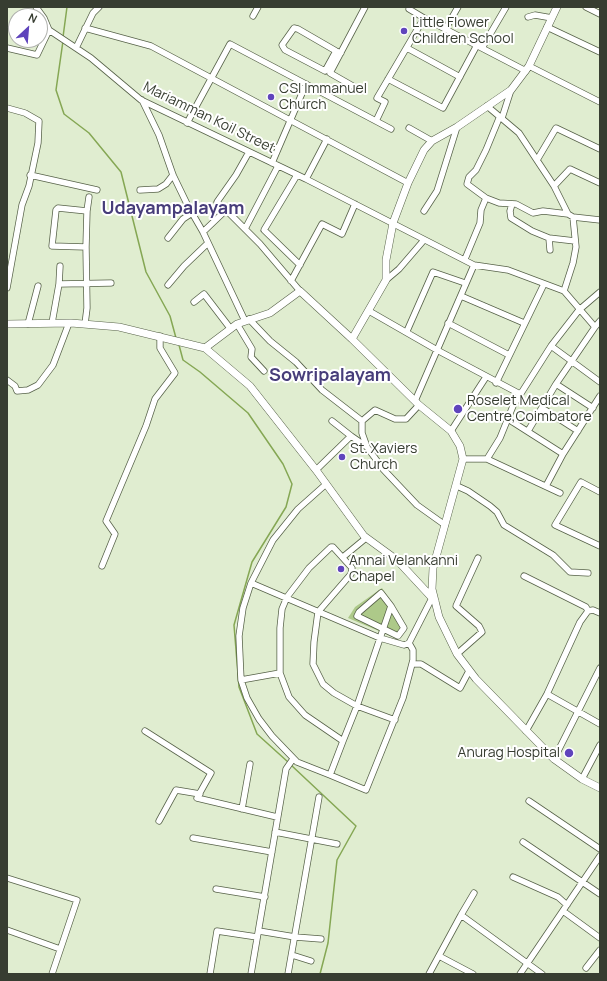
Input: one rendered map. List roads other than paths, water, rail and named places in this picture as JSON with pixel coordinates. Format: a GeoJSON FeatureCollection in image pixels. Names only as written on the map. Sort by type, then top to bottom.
{"type":"FeatureCollection","features":[{"type":"Feature","properties":{"kind":"street","name":"Mariamman Koil Street"},"geometry":{"type":"LineString","coordinates":[[37,7],[49,30],[91,58],[141,100],[306,179],[424,240],[465,259],[474,265]]}},
{"type":"Feature","properties":{"kind":"street"},"geometry":{"type":"LineString","coordinates":[[93,13],[94,7]]}},
{"type":"Feature","properties":{"kind":"street"},"geometry":{"type":"LineString","coordinates":[[76,48],[93,13],[99,7]]}},
{"type":"Feature","properties":{"kind":"street"},"geometry":{"type":"LineString","coordinates":[[253,16],[258,7]]}},
{"type":"Feature","properties":{"kind":"street"},"geometry":{"type":"LineString","coordinates":[[338,52],[294,28],[282,45],[285,50],[325,71],[338,52],[365,7]]}},
{"type":"Feature","properties":{"kind":"street"},"geometry":{"type":"LineString","coordinates":[[446,28],[458,7]]}},
{"type":"Feature","properties":{"kind":"street"},"geometry":{"type":"LineString","coordinates":[[388,79],[443,108],[460,77],[506,7]]}},
{"type":"Feature","properties":{"kind":"street"},"geometry":{"type":"LineString","coordinates":[[386,280],[386,260],[393,223],[408,183],[424,150],[432,141],[457,127],[511,90],[528,69],[557,7]]}},
{"type":"Feature","properties":{"kind":"street"},"geometry":{"type":"LineString","coordinates":[[586,7],[600,14]]}},
{"type":"Feature","properties":{"kind":"street"},"geometry":{"type":"LineString","coordinates":[[408,8],[479,47],[600,102]]}},
{"type":"Feature","properties":{"kind":"street"},"geometry":{"type":"LineString","coordinates":[[528,17],[535,15],[552,18]]}},
{"type":"Feature","properties":{"kind":"street"},"geometry":{"type":"LineString","coordinates":[[376,121],[385,102],[377,98],[424,18]]}},
{"type":"Feature","properties":{"kind":"street"},"geometry":{"type":"LineString","coordinates":[[547,27],[599,51]]}},
{"type":"Feature","properties":{"kind":"street"},"geometry":{"type":"LineString","coordinates":[[85,28],[151,46],[408,183]]}},
{"type":"Feature","properties":{"kind":"street"},"geometry":{"type":"LineString","coordinates":[[7,48],[37,55],[49,30]]}},
{"type":"Feature","properties":{"kind":"street"},"geometry":{"type":"LineString","coordinates":[[187,123],[213,78],[230,44],[391,129]]}},
{"type":"Feature","properties":{"kind":"street"},"geometry":{"type":"LineString","coordinates":[[407,48],[460,77]]}},
{"type":"Feature","properties":{"kind":"street"},"geometry":{"type":"LineString","coordinates":[[338,52],[330,73],[358,89]]}},
{"type":"Feature","properties":{"kind":"street"},"geometry":{"type":"LineString","coordinates":[[245,229],[275,164],[290,120],[306,84]]}},
{"type":"Feature","properties":{"kind":"street"},"geometry":{"type":"LineString","coordinates":[[511,90],[501,117],[483,156],[467,181],[467,184],[486,198],[499,203],[516,204],[533,213],[543,211],[600,220]]}},
{"type":"Feature","properties":{"kind":"street"},"geometry":{"type":"LineString","coordinates":[[141,100],[159,135],[173,175],[247,320],[296,362],[322,390],[362,421]]}},
{"type":"Feature","properties":{"kind":"street"},"geometry":{"type":"LineString","coordinates":[[487,106],[519,133],[554,186],[571,216],[575,241],[574,263],[564,291]]}},
{"type":"Feature","properties":{"kind":"street"},"geometry":{"type":"LineString","coordinates":[[7,108],[25,113],[39,121],[38,143],[12,251],[7,288]]}},
{"type":"Feature","properties":{"kind":"street"},"geometry":{"type":"LineString","coordinates":[[424,211],[427,204],[434,197],[440,184],[457,127]]}},
{"type":"Feature","properties":{"kind":"street"},"geometry":{"type":"LineString","coordinates":[[409,128],[432,141]]}},
{"type":"Feature","properties":{"kind":"street"},"geometry":{"type":"LineString","coordinates":[[537,160],[556,128],[600,149]]}},
{"type":"Feature","properties":{"kind":"street"},"geometry":{"type":"LineString","coordinates":[[306,179],[327,139]]}},
{"type":"Feature","properties":{"kind":"street"},"geometry":{"type":"LineString","coordinates":[[249,152],[236,175],[217,202],[260,244],[300,291],[352,339],[417,403],[452,431],[460,446],[464,459],[434,568],[432,589],[433,599],[439,617],[457,654],[476,679],[554,759],[582,780],[600,788]]}},
{"type":"Feature","properties":{"kind":"street"},"geometry":{"type":"LineString","coordinates":[[554,186],[570,169],[600,183]]}},
{"type":"Feature","properties":{"kind":"street"},"geometry":{"type":"LineString","coordinates":[[30,175],[97,190]]}},
{"type":"Feature","properties":{"kind":"street"},"geometry":{"type":"LineString","coordinates":[[140,190],[158,189],[166,184],[173,175]]}},
{"type":"Feature","properties":{"kind":"street"},"geometry":{"type":"LineString","coordinates":[[297,175],[264,230],[300,265]]}},
{"type":"Feature","properties":{"kind":"street"},"geometry":{"type":"LineString","coordinates":[[85,324],[87,308],[87,212],[89,197]]}},
{"type":"Feature","properties":{"kind":"street"},"geometry":{"type":"LineString","coordinates":[[465,259],[480,223],[481,210],[486,198]]}},
{"type":"Feature","properties":{"kind":"street"},"geometry":{"type":"LineString","coordinates":[[291,281],[322,224],[342,234],[355,204]]}},
{"type":"Feature","properties":{"kind":"street"},"geometry":{"type":"LineString","coordinates":[[512,204],[510,211],[511,218],[549,238],[575,241]]}},
{"type":"Feature","properties":{"kind":"street"},"geometry":{"type":"LineString","coordinates":[[86,247],[52,246],[56,210],[63,208],[87,212]]}},
{"type":"Feature","properties":{"kind":"street"},"geometry":{"type":"LineString","coordinates":[[203,232],[226,210]]}},
{"type":"Feature","properties":{"kind":"street"},"geometry":{"type":"LineString","coordinates":[[168,238],[183,219],[192,213]]}},
{"type":"Feature","properties":{"kind":"street"},"geometry":{"type":"LineString","coordinates":[[549,238],[550,250]]}},
{"type":"Feature","properties":{"kind":"street"},"geometry":{"type":"LineString","coordinates":[[352,339],[386,280],[399,269],[424,240]]}},
{"type":"Feature","properties":{"kind":"street"},"geometry":{"type":"LineString","coordinates":[[168,285],[189,260],[208,243]]}},
{"type":"Feature","properties":{"kind":"street"},"geometry":{"type":"LineString","coordinates":[[362,421],[376,410],[395,419],[406,419],[417,403],[448,323],[474,265],[508,270],[564,291],[580,310],[599,323],[556,384],[528,431]]}},
{"type":"Feature","properties":{"kind":"street"},"geometry":{"type":"LineString","coordinates":[[52,323],[59,284],[60,266]]}},
{"type":"Feature","properties":{"kind":"street"},"geometry":{"type":"LineString","coordinates":[[407,331],[433,272],[465,283]]}},
{"type":"Feature","properties":{"kind":"street"},"geometry":{"type":"LineString","coordinates":[[59,284],[111,283]]}},
{"type":"Feature","properties":{"kind":"street"},"geometry":{"type":"LineString","coordinates":[[496,383],[524,322],[544,284]]}},
{"type":"Feature","properties":{"kind":"street"},"geometry":{"type":"LineString","coordinates":[[28,324],[38,286]]}},
{"type":"Feature","properties":{"kind":"street"},"geometry":{"type":"LineString","coordinates":[[205,348],[230,328],[247,320],[270,313],[300,291]]}},
{"type":"Feature","properties":{"kind":"street"},"geometry":{"type":"LineString","coordinates":[[487,459],[508,419],[513,406],[551,346],[580,310],[600,292]]}},
{"type":"Feature","properties":{"kind":"street"},"geometry":{"type":"LineString","coordinates":[[194,302],[204,294],[230,328]]}},
{"type":"Feature","properties":{"kind":"street"},"geometry":{"type":"LineString","coordinates":[[461,296],[524,322]]}},
{"type":"Feature","properties":{"kind":"street"},"geometry":{"type":"LineString","coordinates":[[369,311],[407,331],[437,350],[496,383],[520,394]]}},
{"type":"Feature","properties":{"kind":"street"},"geometry":{"type":"LineString","coordinates":[[7,380],[15,386],[17,391],[28,390],[38,386],[53,365],[69,323]]}},
{"type":"Feature","properties":{"kind":"street"},"geometry":{"type":"LineString","coordinates":[[7,324],[69,323],[118,327],[205,348],[250,386],[316,470],[325,485],[366,538],[397,560],[433,599]]}},
{"type":"Feature","properties":{"kind":"street"},"geometry":{"type":"LineString","coordinates":[[448,323],[509,355]]}},
{"type":"Feature","properties":{"kind":"street"},"geometry":{"type":"LineString","coordinates":[[237,324],[252,349],[251,357],[264,370]]}},
{"type":"Feature","properties":{"kind":"street"},"geometry":{"type":"LineString","coordinates":[[102,566],[115,534],[106,521],[156,400],[174,373],[160,348],[160,336]]}},
{"type":"Feature","properties":{"kind":"street"},"geometry":{"type":"LineString","coordinates":[[551,346],[600,382]]}},
{"type":"Feature","properties":{"kind":"street"},"geometry":{"type":"LineString","coordinates":[[452,431],[486,377]]}},
{"type":"Feature","properties":{"kind":"street"},"geometry":{"type":"LineString","coordinates":[[556,384],[593,408]]}},
{"type":"Feature","properties":{"kind":"street"},"geometry":{"type":"LineString","coordinates":[[546,486],[600,396]]}},
{"type":"Feature","properties":{"kind":"street"},"geometry":{"type":"LineString","coordinates":[[542,408],[578,431]]}},
{"type":"Feature","properties":{"kind":"street"},"geometry":{"type":"LineString","coordinates":[[508,419],[564,454]]}},
{"type":"Feature","properties":{"kind":"street"},"geometry":{"type":"LineString","coordinates":[[332,421],[367,447]]}},
{"type":"Feature","properties":{"kind":"street"},"geometry":{"type":"LineString","coordinates":[[362,421],[362,433],[367,447],[383,469],[417,505],[445,525]]}},
{"type":"Feature","properties":{"kind":"street"},"geometry":{"type":"LineString","coordinates":[[316,470],[351,436]]}},
{"type":"Feature","properties":{"kind":"street"},"geometry":{"type":"LineString","coordinates":[[464,459],[487,459],[560,494]]}},
{"type":"Feature","properties":{"kind":"street"},"geometry":{"type":"LineString","coordinates":[[600,492],[581,482],[555,525],[600,546]]}},
{"type":"Feature","properties":{"kind":"street"},"geometry":{"type":"LineString","coordinates":[[325,485],[298,509],[273,540],[251,583],[243,608],[239,636],[241,680],[247,698],[259,719],[293,759],[366,790],[403,698],[412,664],[413,650],[410,643]]}},
{"type":"Feature","properties":{"kind":"street"},"geometry":{"type":"LineString","coordinates":[[457,486],[468,491],[490,506],[497,512],[504,525],[553,555],[570,572],[588,573]]}},
{"type":"Feature","properties":{"kind":"street"},"geometry":{"type":"LineString","coordinates":[[343,557],[366,538]]}},
{"type":"Feature","properties":{"kind":"street"},"geometry":{"type":"LineString","coordinates":[[343,741],[305,715],[289,698],[280,673],[280,628],[282,609],[286,597],[298,579],[331,547],[333,547],[352,568],[351,574],[318,612],[314,642],[314,664],[318,676],[323,684],[334,693],[357,706],[395,720]]}},
{"type":"Feature","properties":{"kind":"street"},"geometry":{"type":"LineString","coordinates":[[457,654],[482,632],[480,626],[456,606],[478,558]]}},
{"type":"Feature","properties":{"kind":"street"},"geometry":{"type":"LineString","coordinates":[[524,576],[586,607],[588,611]]}},
{"type":"Feature","properties":{"kind":"street"},"geometry":{"type":"LineString","coordinates":[[251,583],[380,638],[404,645],[410,643],[433,599]]}},
{"type":"Feature","properties":{"kind":"street"},"geometry":{"type":"LineString","coordinates":[[381,594],[392,606],[404,628],[398,636],[384,628],[357,616],[359,612],[381,594]]}},
{"type":"Feature","properties":{"kind":"street"},"geometry":{"type":"LineString","coordinates":[[330,775],[357,706],[392,606]]}},
{"type":"Feature","properties":{"kind":"street"},"geometry":{"type":"LineString","coordinates":[[526,731],[547,694],[580,622],[588,611],[593,610],[600,613]]}},
{"type":"Feature","properties":{"kind":"street"},"geometry":{"type":"LineString","coordinates":[[412,664],[421,664],[460,688],[469,671]]}},
{"type":"Feature","properties":{"kind":"street"},"geometry":{"type":"LineString","coordinates":[[554,759],[600,668]]}},
{"type":"Feature","properties":{"kind":"street"},"geometry":{"type":"LineString","coordinates":[[241,680],[280,673]]}},
{"type":"Feature","properties":{"kind":"street"},"geometry":{"type":"LineString","coordinates":[[547,694],[600,724]]}},
{"type":"Feature","properties":{"kind":"street"},"geometry":{"type":"LineString","coordinates":[[145,731],[211,773],[197,798],[277,817]]}},
{"type":"Feature","properties":{"kind":"street"},"geometry":{"type":"LineString","coordinates":[[582,780],[600,745]]}},
{"type":"Feature","properties":{"kind":"street"},"geometry":{"type":"LineString","coordinates":[[251,974],[286,769],[293,759]]}},
{"type":"Feature","properties":{"kind":"street"},"geometry":{"type":"LineString","coordinates":[[242,808],[250,764]]}},
{"type":"Feature","properties":{"kind":"street"},"geometry":{"type":"LineString","coordinates":[[159,821],[176,790],[200,794]]}},
{"type":"Feature","properties":{"kind":"street"},"geometry":{"type":"LineString","coordinates":[[288,974],[312,840],[318,797]]}},
{"type":"Feature","properties":{"kind":"street"},"geometry":{"type":"LineString","coordinates":[[529,801],[600,849]]}},
{"type":"Feature","properties":{"kind":"street"},"geometry":{"type":"LineString","coordinates":[[275,832],[337,844]]}},
{"type":"Feature","properties":{"kind":"street"},"geometry":{"type":"LineString","coordinates":[[193,838],[272,852]]}},
{"type":"Feature","properties":{"kind":"street"},"geometry":{"type":"LineString","coordinates":[[523,842],[600,894]]}},
{"type":"Feature","properties":{"kind":"street"},"geometry":{"type":"LineString","coordinates":[[520,974],[600,856]]}},
{"type":"Feature","properties":{"kind":"street"},"geometry":{"type":"LineString","coordinates":[[513,877],[558,897],[567,905]]}},
{"type":"Feature","properties":{"kind":"street"},"geometry":{"type":"LineString","coordinates":[[7,878],[77,900],[52,974]]}},
{"type":"Feature","properties":{"kind":"street"},"geometry":{"type":"LineString","coordinates":[[216,889],[265,897]]}},
{"type":"Feature","properties":{"kind":"street"},"geometry":{"type":"LineString","coordinates":[[429,974],[474,892]]}},
{"type":"Feature","properties":{"kind":"street"},"geometry":{"type":"LineString","coordinates":[[563,911],[600,938]]}},
{"type":"Feature","properties":{"kind":"street"},"geometry":{"type":"LineString","coordinates":[[461,915],[542,974]]}},
{"type":"Feature","properties":{"kind":"street"},"geometry":{"type":"LineString","coordinates":[[7,930],[60,949]]}},
{"type":"Feature","properties":{"kind":"street"},"geometry":{"type":"LineString","coordinates":[[210,974],[217,931],[257,937]]}},
{"type":"Feature","properties":{"kind":"street"},"geometry":{"type":"LineString","coordinates":[[259,931],[295,937],[321,939]]}},
{"type":"Feature","properties":{"kind":"street"},"geometry":{"type":"LineString","coordinates":[[586,968],[600,950]]}},
{"type":"Feature","properties":{"kind":"street"},"geometry":{"type":"LineString","coordinates":[[292,955],[311,961]]}},
{"type":"Feature","properties":{"kind":"street"},"geometry":{"type":"LineString","coordinates":[[439,956],[473,974]]}},
{"type":"Feature","properties":{"kind":"waterway"},"geometry":{"type":"LineString","coordinates":[[63,37],[67,7]]}},
{"type":"Feature","properties":{"kind":"waterway"},"geometry":{"type":"LineString","coordinates":[[63,41],[56,90],[64,114],[89,133],[121,172],[146,272],[170,316],[176,338]]}},
{"type":"Feature","properties":{"kind":"waterway"},"geometry":{"type":"LineString","coordinates":[[179,345],[183,360],[200,372],[248,413],[283,464],[292,484],[286,507],[252,562],[234,625],[239,687],[257,734],[288,762]]}},
{"type":"Feature","properties":{"kind":"waterway"},"geometry":{"type":"LineString","coordinates":[[291,765],[356,826],[337,860],[328,943],[320,974]]}},
{"type":"Feature","properties":{"kind":"place","name":"Little Flower Children School"},"geometry":{"type":"Point","coordinates":[404,31]}},
{"type":"Feature","properties":{"kind":"place","name":"CSI Immanuel Church"},"geometry":{"type":"Point","coordinates":[271,97]}},
{"type":"Feature","properties":{"kind":"place","name":"Roselet Medical Centre,Coimbatore"},"geometry":{"type":"Point","coordinates":[458,409]}},
{"type":"Feature","properties":{"kind":"place","name":"St. Xaviers Church"},"geometry":{"type":"Point","coordinates":[342,457]}},
{"type":"Feature","properties":{"kind":"place","name":"Annai Velankanni Chapel"},"geometry":{"type":"Point","coordinates":[341,569]}},
{"type":"Feature","properties":{"kind":"place","name":"Anurag Hospital"},"geometry":{"type":"Point","coordinates":[569,753]}},
{"type":"Feature","properties":{"kind":"district","name":"Udayampalayam"},"geometry":{"type":"Point","coordinates":[173,209]}},
{"type":"Feature","properties":{"kind":"district","name":"Sowripalayam"},"geometry":{"type":"Point","coordinates":[330,376]}}]}
